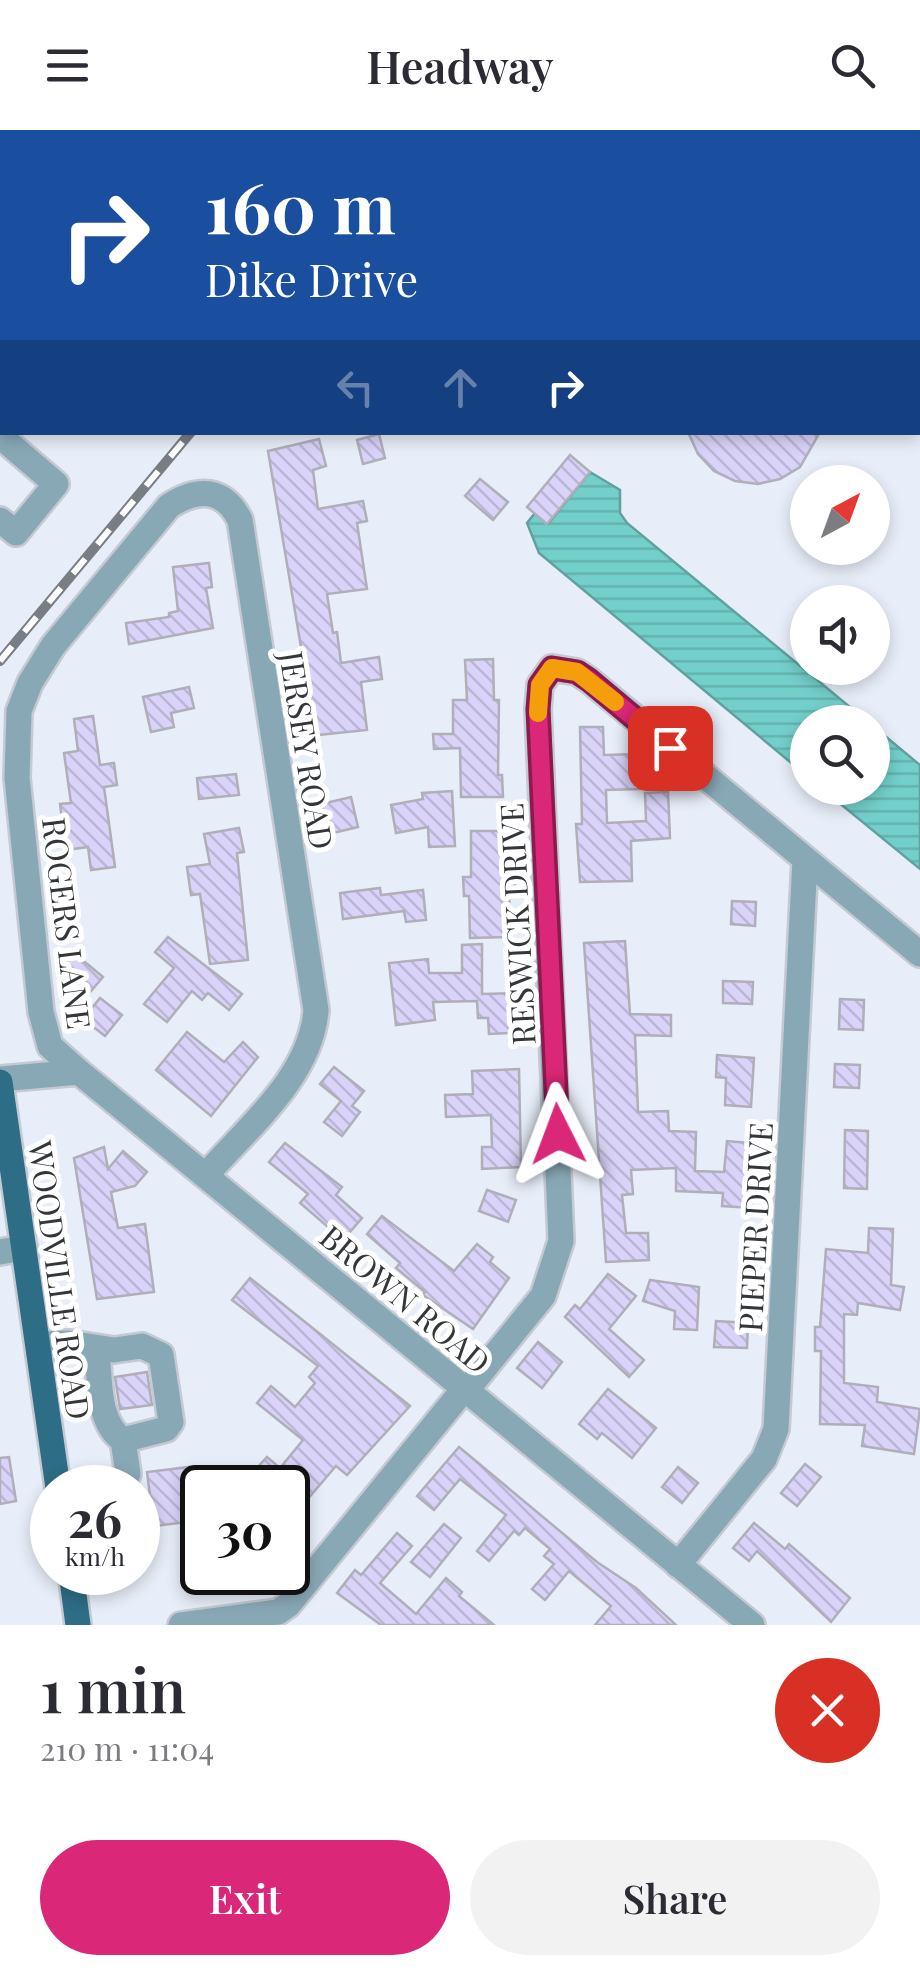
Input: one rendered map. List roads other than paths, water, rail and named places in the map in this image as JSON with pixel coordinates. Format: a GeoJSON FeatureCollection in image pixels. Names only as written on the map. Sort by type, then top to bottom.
{"type":"FeatureCollection","features":[{"type":"Feature","properties":{"kind":"main road","name":"WOODVILLE ROAD"},"geometry":{"type":"LineString","coordinates":[[0,1080],[12,1250],[38,1344],[55,1465]]}},
{"type":"Feature","properties":{"kind":"main road"},"geometry":{"type":"LineString","coordinates":[[73,1595],[76,1623]]}},
{"type":"Feature","properties":{"kind":"street"},"geometry":{"type":"LineString","coordinates":[[0,436],[56,484],[16,532],[0,520]]}},
{"type":"Feature","properties":{"kind":"street","name":"JERSEY ROAD"},"geometry":{"type":"LineString","coordinates":[[84,609],[169,506],[206,492],[226,499],[234,508],[245,545],[316,1010],[312,1041],[297,1070],[208,1174]]}},
{"type":"Feature","properties":{"kind":"street","name":"ROGERS LANE"},"geometry":{"type":"LineString","coordinates":[[80,1072],[59,1058],[44,1031],[16,736],[30,682],[84,609]]}},
{"type":"Feature","properties":{"kind":"street","name":"RESWICK DRIVE"},"geometry":{"type":"LineString","coordinates":[[181,1625],[286,1618],[543,1296],[561,1241],[538,709],[540,685],[552,668],[577,672],[589,680],[805,860]]}},
{"type":"Feature","properties":{"kind":"street"},"geometry":{"type":"LineString","coordinates":[[805,860],[920,954]]}},
{"type":"Feature","properties":{"kind":"street","name":"PIEPER DRIVE"},"geometry":{"type":"LineString","coordinates":[[678,1565],[764,1459],[776,1430],[805,860]]}},
{"type":"Feature","properties":{"kind":"street"},"geometry":{"type":"LineString","coordinates":[[0,1080],[80,1072]]}},
{"type":"Feature","properties":{"kind":"street","name":"BROWN ROAD"},"geometry":{"type":"LineString","coordinates":[[80,1072],[752,1625]]}},
{"type":"Feature","properties":{"kind":"street"},"geometry":{"type":"LineString","coordinates":[[38,1344],[70,1343],[97,1350],[142,1346],[161,1355],[171,1422],[166,1429],[123,1440]]}},
{"type":"Feature","properties":{"kind":"street"},"geometry":{"type":"LineString","coordinates":[[97,1350],[104,1411],[111,1432],[123,1440],[127,1465]]}},
{"type":"Feature","properties":{"kind":"railway"},"geometry":{"type":"LineString","coordinates":[[0,661],[188,435]]}}]}
